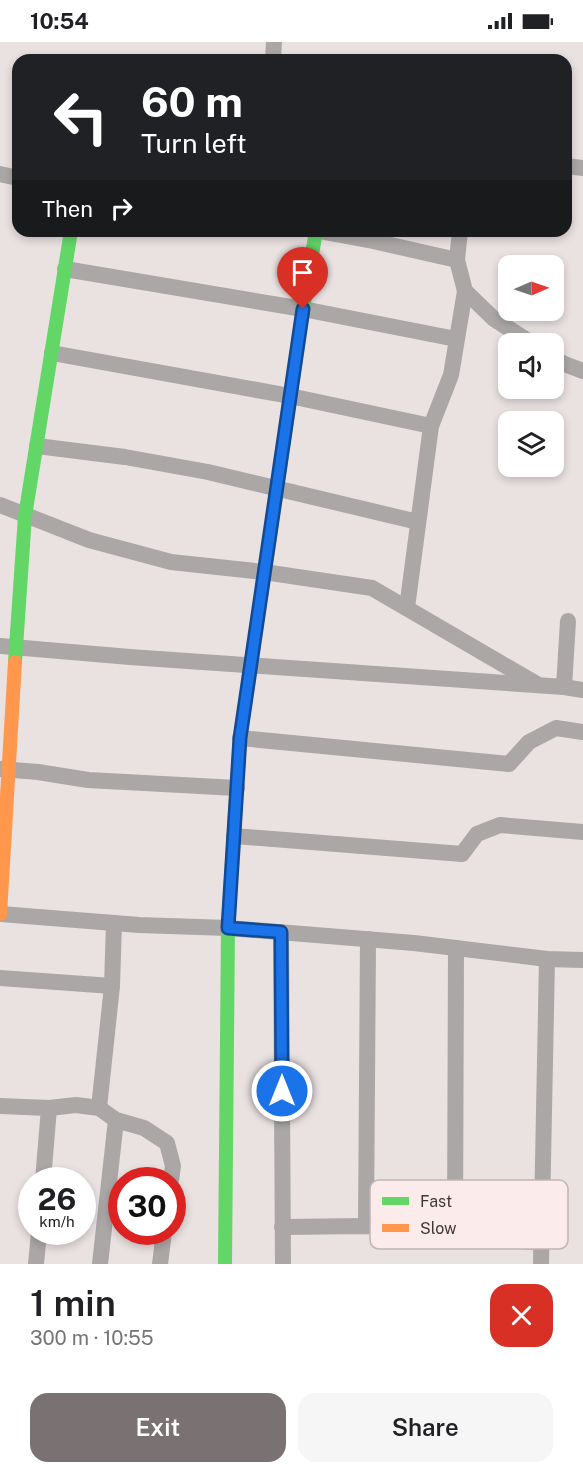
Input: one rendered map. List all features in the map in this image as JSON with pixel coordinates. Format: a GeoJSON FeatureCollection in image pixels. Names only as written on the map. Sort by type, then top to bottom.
{"type":"FeatureCollection","features":[{"type":"Feature","properties":{"kind":"street"},"geometry":{"type":"LineString","coordinates":[[71,237],[25,516],[8,647],[1,914],[281,932],[368,939],[547,959],[583,960]]}},
{"type":"Feature","properties":{"kind":"street"},"geometry":{"type":"LineString","coordinates":[[225,1264],[228,928],[240,738],[303,309],[317,237]]}},
{"type":"Feature","properties":{"kind":"street"},"geometry":{"type":"LineString","coordinates":[[351,237],[457,260]]}},
{"type":"Feature","properties":{"kind":"street"},"geometry":{"type":"LineString","coordinates":[[407,608],[431,426],[451,375],[465,291],[457,260],[459,237]]}},
{"type":"Feature","properties":{"kind":"street"},"geometry":{"type":"LineString","coordinates":[[65,269],[303,309],[456,339]]}},
{"type":"Feature","properties":{"kind":"street"},"geometry":{"type":"LineString","coordinates":[[465,291],[494,319],[515,333]]}},
{"type":"Feature","properties":{"kind":"street"},"geometry":{"type":"LineString","coordinates":[[51,353],[290,396],[431,426]]}},
{"type":"Feature","properties":{"kind":"street"},"geometry":{"type":"LineString","coordinates":[[564,364],[583,371]]}},
{"type":"Feature","properties":{"kind":"street"},"geometry":{"type":"LineString","coordinates":[[37,446],[125,457],[208,472],[418,522]]}},
{"type":"Feature","properties":{"kind":"street"},"geometry":{"type":"LineString","coordinates":[[0,506],[89,540],[171,562],[264,572],[372,588],[540,686]]}},
{"type":"Feature","properties":{"kind":"street"},"geometry":{"type":"LineString","coordinates":[[564,687],[568,621]]}},
{"type":"Feature","properties":{"kind":"street"},"geometry":{"type":"LineString","coordinates":[[8,647],[583,690]]}},
{"type":"Feature","properties":{"kind":"street"},"geometry":{"type":"LineString","coordinates":[[240,738],[509,764],[529,742],[556,728],[583,732]]}},
{"type":"Feature","properties":{"kind":"street"},"geometry":{"type":"LineString","coordinates":[[5,770],[38,772],[88,780],[237,788]]}},
{"type":"Feature","properties":{"kind":"street"},"geometry":{"type":"LineString","coordinates":[[234,836],[462,854],[477,834],[500,825],[583,832]]}},
{"type":"Feature","properties":{"kind":"street"},"geometry":{"type":"LineString","coordinates":[[99,1108],[112,986],[114,923]]}},
{"type":"Feature","properties":{"kind":"street"},"geometry":{"type":"LineString","coordinates":[[281,932],[283,1264]]}},
{"type":"Feature","properties":{"kind":"street"},"geometry":{"type":"LineString","coordinates":[[366,1226],[368,939]]}},
{"type":"Feature","properties":{"kind":"street"},"geometry":{"type":"LineString","coordinates":[[455,1180],[456,948]]}},
{"type":"Feature","properties":{"kind":"street"},"geometry":{"type":"LineString","coordinates":[[543,1180],[547,959]]}},
{"type":"Feature","properties":{"kind":"street"},"geometry":{"type":"LineString","coordinates":[[0,978],[112,986]]}},
{"type":"Feature","properties":{"kind":"street"},"geometry":{"type":"LineString","coordinates":[[0,1106],[49,1108],[76,1105],[99,1108],[116,1120],[144,1128],[167,1143],[173,1167]]}},
{"type":"Feature","properties":{"kind":"street"},"geometry":{"type":"LineString","coordinates":[[44,1167],[49,1108]]}},
{"type":"Feature","properties":{"kind":"street"},"geometry":{"type":"LineString","coordinates":[[100,1264],[116,1120]]}},
{"type":"Feature","properties":{"kind":"street"},"geometry":{"type":"LineString","coordinates":[[282,1227],[370,1226]]}},
{"type":"Feature","properties":{"kind":"street"},"geometry":{"type":"LineString","coordinates":[[36,1264],[38,1245]]}},
{"type":"Feature","properties":{"kind":"street"},"geometry":{"type":"LineString","coordinates":[[160,1264],[162,1245]]}},
{"type":"Feature","properties":{"kind":"street"},"geometry":{"type":"LineString","coordinates":[[541,1264],[542,1249]]}},
{"type":"Feature","properties":{"kind":"traffic: fast"},"geometry":{"type":"LineString","coordinates":[[15,662],[25,516],[70,237]]}},
{"type":"Feature","properties":{"kind":"traffic: fast"},"geometry":{"type":"LineString","coordinates":[[271,529],[315,237]]}},
{"type":"Feature","properties":{"kind":"traffic: fast"},"geometry":{"type":"LineString","coordinates":[[225,1264],[228,928],[235,813]]}},
{"type":"Feature","properties":{"kind":"traffic: slow"},"geometry":{"type":"LineString","coordinates":[[235,813],[240,738],[271,529]]}},
{"type":"Feature","properties":{"kind":"traffic: slow"},"geometry":{"type":"LineString","coordinates":[[0,914],[15,662]]}},
{"type":"Feature","properties":{"kind":"route"},"geometry":{"type":"LineString","coordinates":[[282,1091],[281,932],[228,928],[240,738],[303,309]]}}]}
